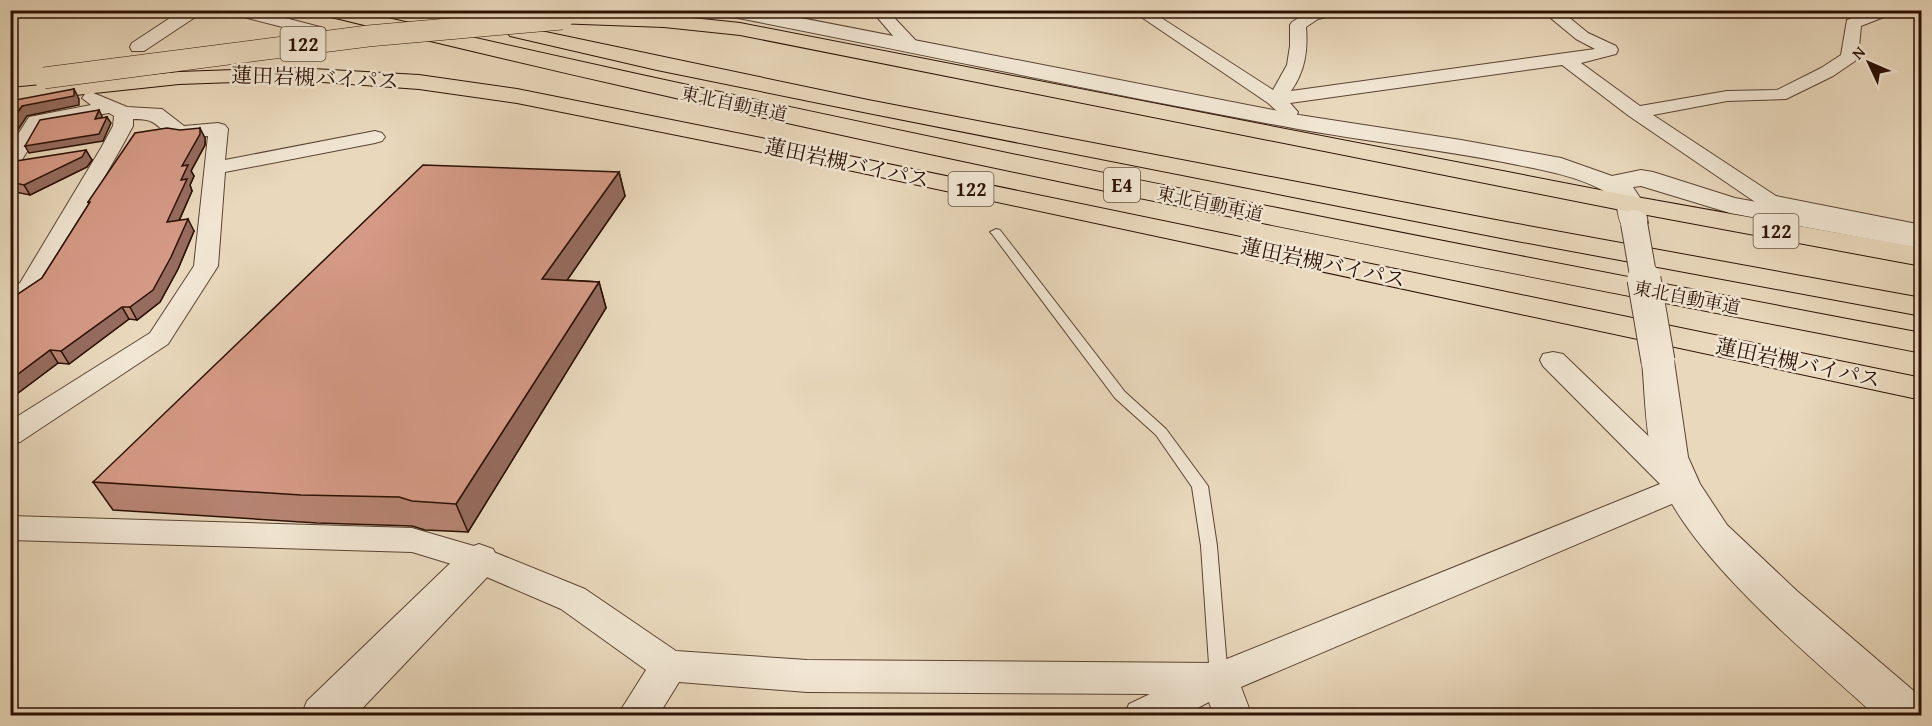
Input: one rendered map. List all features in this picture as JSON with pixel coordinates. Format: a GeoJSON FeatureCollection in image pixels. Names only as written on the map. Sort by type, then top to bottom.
{"type":"FeatureCollection","features":[{"type":"Feature","properties":{"kind":"highway","name":"東北自動車道"},"geometry":{"type":"LineString","coordinates":[[424,10],[549,39],[936,120],[1595,249],[1922,307]]}},
{"type":"Feature","properties":{"kind":"highway","name":"蓮田岩槻バイパス"},"geometry":{"type":"LineString","coordinates":[[10,83],[391,33],[492,23],[562,19],[664,21],[740,29],[1633,213],[1922,258]]}},
{"type":"Feature","properties":{"kind":"highway","name":"東北自動車道"},"geometry":{"type":"LineString","coordinates":[[322,21],[670,90],[1289,220],[1922,343]]}},
{"type":"Feature","properties":{"kind":"highway","name":"蓮田岩槻バイパス"},"geometry":{"type":"LineString","coordinates":[[10,95],[178,78],[294,74],[420,82],[518,96],[806,154],[1922,389]]}},
{"type":"Feature","properties":{"kind":"street"},"geometry":{"type":"LineString","coordinates":[[138,47],[176,21],[199,10]]}},
{"type":"Feature","properties":{"kind":"street"},"geometry":{"type":"LineString","coordinates":[[233,10],[322,21]]}},
{"type":"Feature","properties":{"kind":"street"},"geometry":{"type":"LineString","coordinates":[[728,10],[1299,122],[1528,159],[1560,166],[1610,184],[1624,194],[1633,213],[1658,361],[1670,457],[1682,487],[1713,535],[1782,603],[1909,716]]}},
{"type":"Feature","properties":{"kind":"street"},"geometry":{"type":"LineString","coordinates":[[878,10],[912,47]]}},
{"type":"Feature","properties":{"kind":"street"},"geometry":{"type":"LineString","coordinates":[[1138,10],[1275,99],[1299,122]]}},
{"type":"Feature","properties":{"kind":"street"},"geometry":{"type":"LineString","coordinates":[[1275,99],[1290,83],[1300,45],[1298,25],[1313,15],[1339,10]]}},
{"type":"Feature","properties":{"kind":"street"},"geometry":{"type":"LineString","coordinates":[[1275,99],[1566,60],[1610,50],[1582,36],[1548,10]]}},
{"type":"Feature","properties":{"kind":"street"},"geometry":{"type":"LineString","coordinates":[[1636,112],[1727,96],[1780,94],[1827,72],[1850,57],[1853,23],[1889,10]]}},
{"type":"Feature","properties":{"kind":"street"},"geometry":{"type":"LineString","coordinates":[[1566,60],[1636,112],[1769,201],[1922,232]]}},
{"type":"Feature","properties":{"kind":"street"},"geometry":{"type":"LineString","coordinates":[[17,292],[123,126],[117,110],[91,98]]}},
{"type":"Feature","properties":{"kind":"street"},"geometry":{"type":"LineString","coordinates":[[10,165],[36,121],[117,110],[155,112],[180,132],[218,129],[206,266],[159,338],[10,435]]}},
{"type":"Feature","properties":{"kind":"street"},"geometry":{"type":"LineString","coordinates":[[215,168],[375,138]]}},
{"type":"Feature","properties":{"kind":"street"},"geometry":{"type":"LineString","coordinates":[[89,152],[111,148]]}},
{"type":"Feature","properties":{"kind":"street"},"geometry":{"type":"LineString","coordinates":[[10,165],[33,161]]}},
{"type":"Feature","properties":{"kind":"street"},"geometry":{"type":"LineString","coordinates":[[1610,184],[1641,178],[1653,180],[1730,205],[1922,241]]}},
{"type":"Feature","properties":{"kind":"street"},"geometry":{"type":"LineString","coordinates":[[1553,360],[1682,487]]}},
{"type":"Feature","properties":{"kind":"street"},"geometry":{"type":"LineString","coordinates":[[1143,716],[1219,680],[1682,487]]}},
{"type":"Feature","properties":{"kind":"street"},"geometry":{"type":"LineString","coordinates":[[10,528],[412,540],[479,560],[573,599],[669,666],[807,676],[1219,680]]}},
{"type":"Feature","properties":{"kind":"street"},"geometry":{"type":"LineString","coordinates":[[324,716],[479,560]]}},
{"type":"Feature","properties":{"kind":"street"},"geometry":{"type":"LineString","coordinates":[[636,716],[669,666]]}},
{"type":"Feature","properties":{"kind":"street"},"geometry":{"type":"LineString","coordinates":[[1219,680],[1233,716]]}},
{"type":"Feature","properties":{"kind":"lane"},"geometry":{"type":"LineString","coordinates":[[996,232],[1120,395],[1161,432],[1200,486],[1209,546],[1219,680]]}},
{"type":"Feature","properties":{"kind":"building"},"geometry":{"type":"Polygon","coordinates":[[[74,89],[74,96],[22,106],[10,123],[10,101],[74,89]]]}},
{"type":"Feature","properties":{"kind":"building"},"geometry":{"type":"Polygon","coordinates":[[[99,110],[95,119],[107,117],[99,134],[25,146],[40,120],[99,110]]]}},
{"type":"Feature","properties":{"kind":"building"},"geometry":{"type":"Polygon","coordinates":[[[167,128],[180,130],[200,128],[200,134],[182,166],[188,165],[181,180],[187,179],[167,222],[188,219],[153,290],[130,307],[122,307],[61,351],[50,350],[10,380],[10,296],[15,296],[42,278],[90,202],[88,202],[135,133],[167,128]]]}},
{"type":"Feature","properties":{"kind":"building"},"geometry":{"type":"Polygon","coordinates":[[[86,150],[82,157],[24,185],[10,182],[10,162],[86,150]]]}},
{"type":"Feature","properties":{"kind":"building"},"geometry":{"type":"Polygon","coordinates":[[[423,165],[619,172],[542,279],[599,282],[456,504],[412,501],[399,497],[301,495],[93,482],[423,165]]]}}]}
